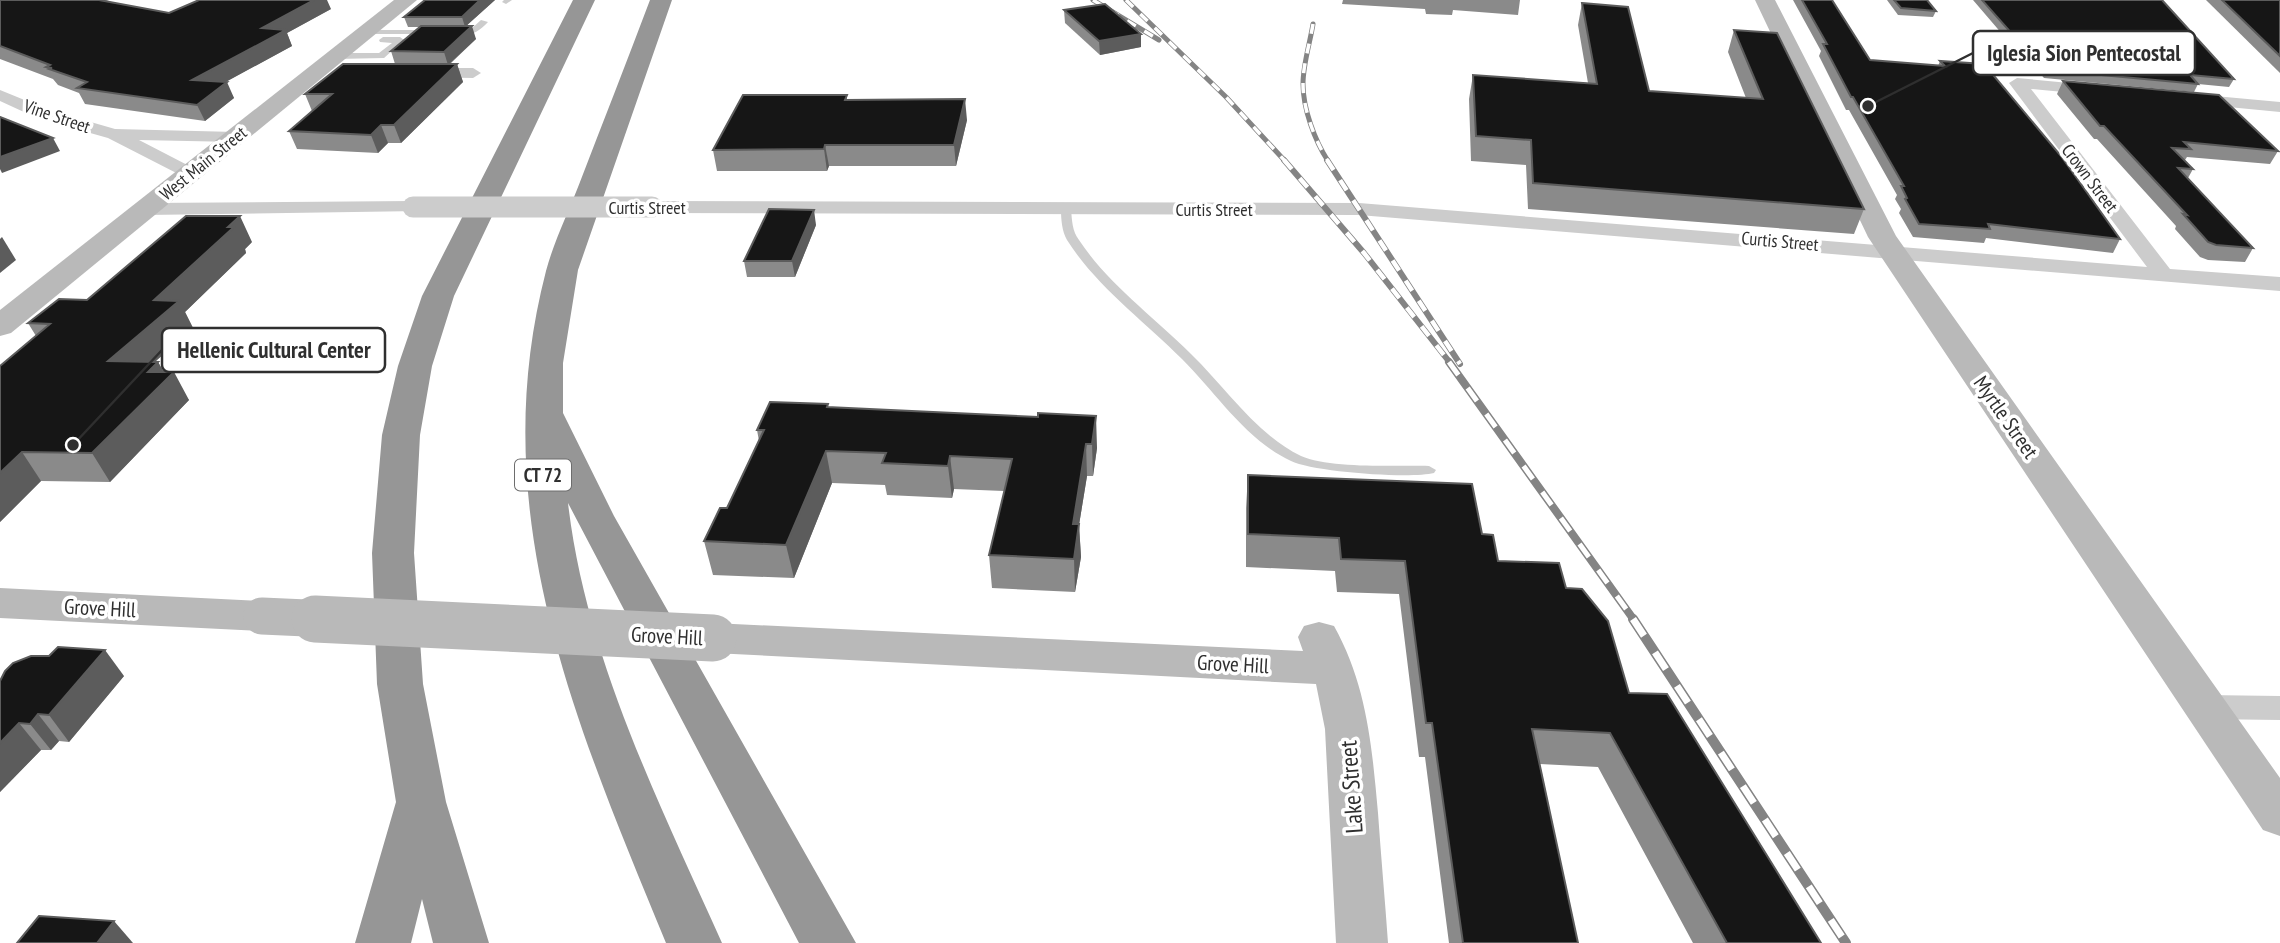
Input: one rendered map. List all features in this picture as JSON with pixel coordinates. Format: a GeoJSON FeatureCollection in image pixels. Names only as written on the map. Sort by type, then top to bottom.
{"type":"FeatureCollection","features":[{"type":"Feature","properties":{"kind":"highway"},"geometry":{"type":"LineString","coordinates":[[461,943],[421,802],[400,684],[393,579],[399,459],[409,392],[419,351],[444,282],[584,0]]}},
{"type":"Feature","properties":{"kind":"highway","name":"CT 72"},"geometry":{"type":"LineString","coordinates":[[661,0],[562,270],[550,328],[543,404],[542,461],[547,514],[571,628],[593,700],[694,943]]}},
{"type":"Feature","properties":{"kind":"highway"},"geometry":{"type":"LineString","coordinates":[[543,404],[564,457],[594,516],[828,943]]}},
{"type":"Feature","properties":{"kind":"highway"},"geometry":{"type":"LineString","coordinates":[[383,943],[421,802]]}},
{"type":"Feature","properties":{"kind":"street","name":"West Main Street"},"geometry":{"type":"LineString","coordinates":[[0,326],[407,0]]}},
{"type":"Feature","properties":{"kind":"street","name":"Myrtle Street"},"geometry":{"type":"LineString","coordinates":[[1765,0],[1874,222],[1891,250],[2280,816]]}},
{"type":"Feature","properties":{"kind":"street"},"geometry":{"type":"LineString","coordinates":[[326,64],[382,72]]}},
{"type":"Feature","properties":{"kind":"street"},"geometry":{"type":"LineString","coordinates":[[408,73],[473,73]]}},
{"type":"Feature","properties":{"kind":"street"},"geometry":{"type":"LineString","coordinates":[[2017,82],[2114,91]]}},
{"type":"Feature","properties":{"kind":"street","name":"Crown Street"},"geometry":{"type":"LineString","coordinates":[[2017,82],[2163,274]]}},
{"type":"Feature","properties":{"kind":"street","name":"Vine Street"},"geometry":{"type":"LineString","coordinates":[[0,95],[43,114],[114,134],[190,174]]}},
{"type":"Feature","properties":{"kind":"street"},"geometry":{"type":"LineString","coordinates":[[2169,96],[2280,107]]}},
{"type":"Feature","properties":{"kind":"street","name":"Vine Street"},"geometry":{"type":"LineString","coordinates":[[114,134],[236,137]]}},
{"type":"Feature","properties":{"kind":"street","name":"Curtis Street"},"geometry":{"type":"LineString","coordinates":[[146,209],[652,207],[1386,210],[2280,284]]}},
{"type":"Feature","properties":{"kind":"street","name":"Grove Hill"},"geometry":{"type":"LineString","coordinates":[[0,603],[713,638],[1326,653]]}},
{"type":"Feature","properties":{"kind":"street","name":"Lake Street"},"geometry":{"type":"LineString","coordinates":[[1326,653],[1348,729],[1362,943]]}},
{"type":"Feature","properties":{"kind":"street"},"geometry":{"type":"LineString","coordinates":[[2205,707],[2280,708]]}},
{"type":"Feature","properties":{"kind":"lane"},"geometry":{"type":"LineString","coordinates":[[362,36],[472,32],[484,22]]}},
{"type":"Feature","properties":{"kind":"lane"},"geometry":{"type":"LineString","coordinates":[[326,64],[381,56],[400,40],[362,36]]}},
{"type":"Feature","properties":{"kind":"lane"},"geometry":{"type":"LineString","coordinates":[[1066,209],[1066,220],[1072,238],[1134,308],[1188,357],[1268,441],[1300,461],[1325,465],[1429,470]]}},
{"type":"Feature","properties":{"kind":"building"},"geometry":{"type":"Polygon","coordinates":[[[0,0],[99,0],[169,13],[199,0],[314,0],[262,28],[286,30],[192,80],[227,82],[197,105],[77,88],[87,82],[49,69],[52,68],[46,67],[50,65],[0,46],[0,0]]]}},
{"type":"Feature","properties":{"kind":"building"},"geometry":{"type":"Polygon","coordinates":[[[425,0],[480,0],[462,17],[404,17],[425,0]]]}},
{"type":"Feature","properties":{"kind":"building"},"geometry":{"type":"Polygon","coordinates":[[[1802,0],[1832,0],[1870,60],[1945,66],[1940,61],[1984,64],[2061,156],[2120,239],[1988,224],[1990,229],[1919,224],[1905,199],[1907,198],[1901,186],[1904,186],[1851,97],[1823,44],[1827,44],[1802,0]]]}},
{"type":"Feature","properties":{"kind":"building"},"geometry":{"type":"Polygon","coordinates":[[[1894,0],[1927,0],[1936,11],[1901,8],[1894,0]]]}},
{"type":"Feature","properties":{"kind":"building"},"geometry":{"type":"Polygon","coordinates":[[[1982,0],[2162,0],[2234,79],[2190,75],[2198,84],[2048,70],[2041,62],[2037,62],[1982,0]]]}},
{"type":"Feature","properties":{"kind":"building"},"geometry":{"type":"Polygon","coordinates":[[[2222,0],[2280,0],[2280,56],[2222,0]]]}},
{"type":"Feature","properties":{"kind":"building"},"geometry":{"type":"Polygon","coordinates":[[[1582,3],[1628,7],[1649,91],[1763,99],[1734,30],[1777,33],[1864,209],[1533,183],[1531,140],[1476,136],[1473,75],[1597,84],[1582,3]]]}},
{"type":"Feature","properties":{"kind":"building"},"geometry":{"type":"Polygon","coordinates":[[[1105,4],[1141,34],[1099,41],[1064,10],[1105,4]]]}},
{"type":"Feature","properties":{"kind":"building"},"geometry":{"type":"Polygon","coordinates":[[[421,26],[472,26],[444,52],[391,51],[421,26]]]}},
{"type":"Feature","properties":{"kind":"building"},"geometry":{"type":"Polygon","coordinates":[[[343,64],[457,64],[394,125],[381,125],[371,135],[289,131],[332,94],[305,94],[343,64]]]}},
{"type":"Feature","properties":{"kind":"building"},"geometry":{"type":"Polygon","coordinates":[[[2063,81],[2219,95],[2278,151],[2184,142],[2191,149],[2172,148],[2193,169],[2178,168],[2253,248],[2208,242],[2183,214],[2187,215],[2104,126],[2100,126],[2063,81]]]}},
{"type":"Feature","properties":{"kind":"building"},"geometry":{"type":"Polygon","coordinates":[[[743,95],[847,95],[845,100],[965,99],[954,145],[825,145],[824,149],[713,150],[743,95]]]}},
{"type":"Feature","properties":{"kind":"building"},"geometry":{"type":"Polygon","coordinates":[[[0,117],[53,138],[0,157],[0,117]]]}},
{"type":"Feature","properties":{"kind":"building"},"geometry":{"type":"Polygon","coordinates":[[[769,209],[814,210],[792,261],[744,261],[769,209]]]}},
{"type":"Feature","properties":{"kind":"building"},"geometry":{"type":"Polygon","coordinates":[[[186,216],[240,216],[228,227],[234,227],[154,300],[179,301],[108,361],[158,362],[148,372],[174,372],[92,453],[22,452],[0,473],[0,366],[50,324],[28,323],[59,299],[87,300],[186,216]]]}},
{"type":"Feature","properties":{"kind":"building"},"geometry":{"type":"Polygon","coordinates":[[[770,402],[1038,417],[1038,413],[1096,416],[1092,444],[1086,444],[1073,524],[1079,524],[1074,559],[989,555],[1012,459],[950,456],[948,466],[882,463],[886,453],[826,451],[786,545],[704,541],[720,508],[727,508],[764,430],[757,430],[770,402]]]}},
{"type":"Feature","properties":{"kind":"building"},"geometry":{"type":"Polygon","coordinates":[[[1248,475],[1472,484],[1482,534],[1493,535],[1498,561],[1559,563],[1566,588],[1582,589],[1608,621],[1629,693],[1667,694],[1821,943],[1727,943],[1610,733],[1532,729],[1578,943],[1463,943],[1432,723],[1426,723],[1405,561],[1341,559],[1339,538],[1248,534],[1248,475]]]}},
{"type":"Feature","properties":{"kind":"building"},"geometry":{"type":"Polygon","coordinates":[[[58,647],[105,650],[49,715],[38,714],[30,724],[19,723],[0,743],[0,681],[5,671],[13,663],[31,656],[49,656],[58,647]]]}},
{"type":"Feature","properties":{"kind":"building"},"geometry":{"type":"Polygon","coordinates":[[[39,916],[114,921],[97,943],[17,943],[39,916]]]}},
{"type":"Feature","properties":{"kind":"railway"},"geometry":{"type":"LineString","coordinates":[[1093,0],[1159,40]]}},
{"type":"Feature","properties":{"kind":"railway"},"geometry":{"type":"LineString","coordinates":[[1126,0],[1226,97],[1285,161]]}},
{"type":"Feature","properties":{"kind":"railway"},"geometry":{"type":"LineString","coordinates":[[1313,24],[1304,69],[1305,104],[1328,161]]}},
{"type":"Feature","properties":{"kind":"railway"},"geometry":{"type":"LineString","coordinates":[[1284,160],[1364,253],[1451,364]]}},
{"type":"Feature","properties":{"kind":"railway"},"geometry":{"type":"LineString","coordinates":[[1327,160],[1460,364]]}},
{"type":"Feature","properties":{"kind":"railway"},"geometry":{"type":"LineString","coordinates":[[1449,362],[1634,620]]}},
{"type":"Feature","properties":{"kind":"railway"},"geometry":{"type":"LineString","coordinates":[[1633,619],[1846,943]]}},
{"type":"Feature","properties":{"kind":"place","name":"Iglesia Sion Pentecostal"},"geometry":{"type":"Point","coordinates":[1868,106]}},
{"type":"Feature","properties":{"kind":"place","name":"Hellenic Cultural Center"},"geometry":{"type":"Point","coordinates":[73,445]}}]}
